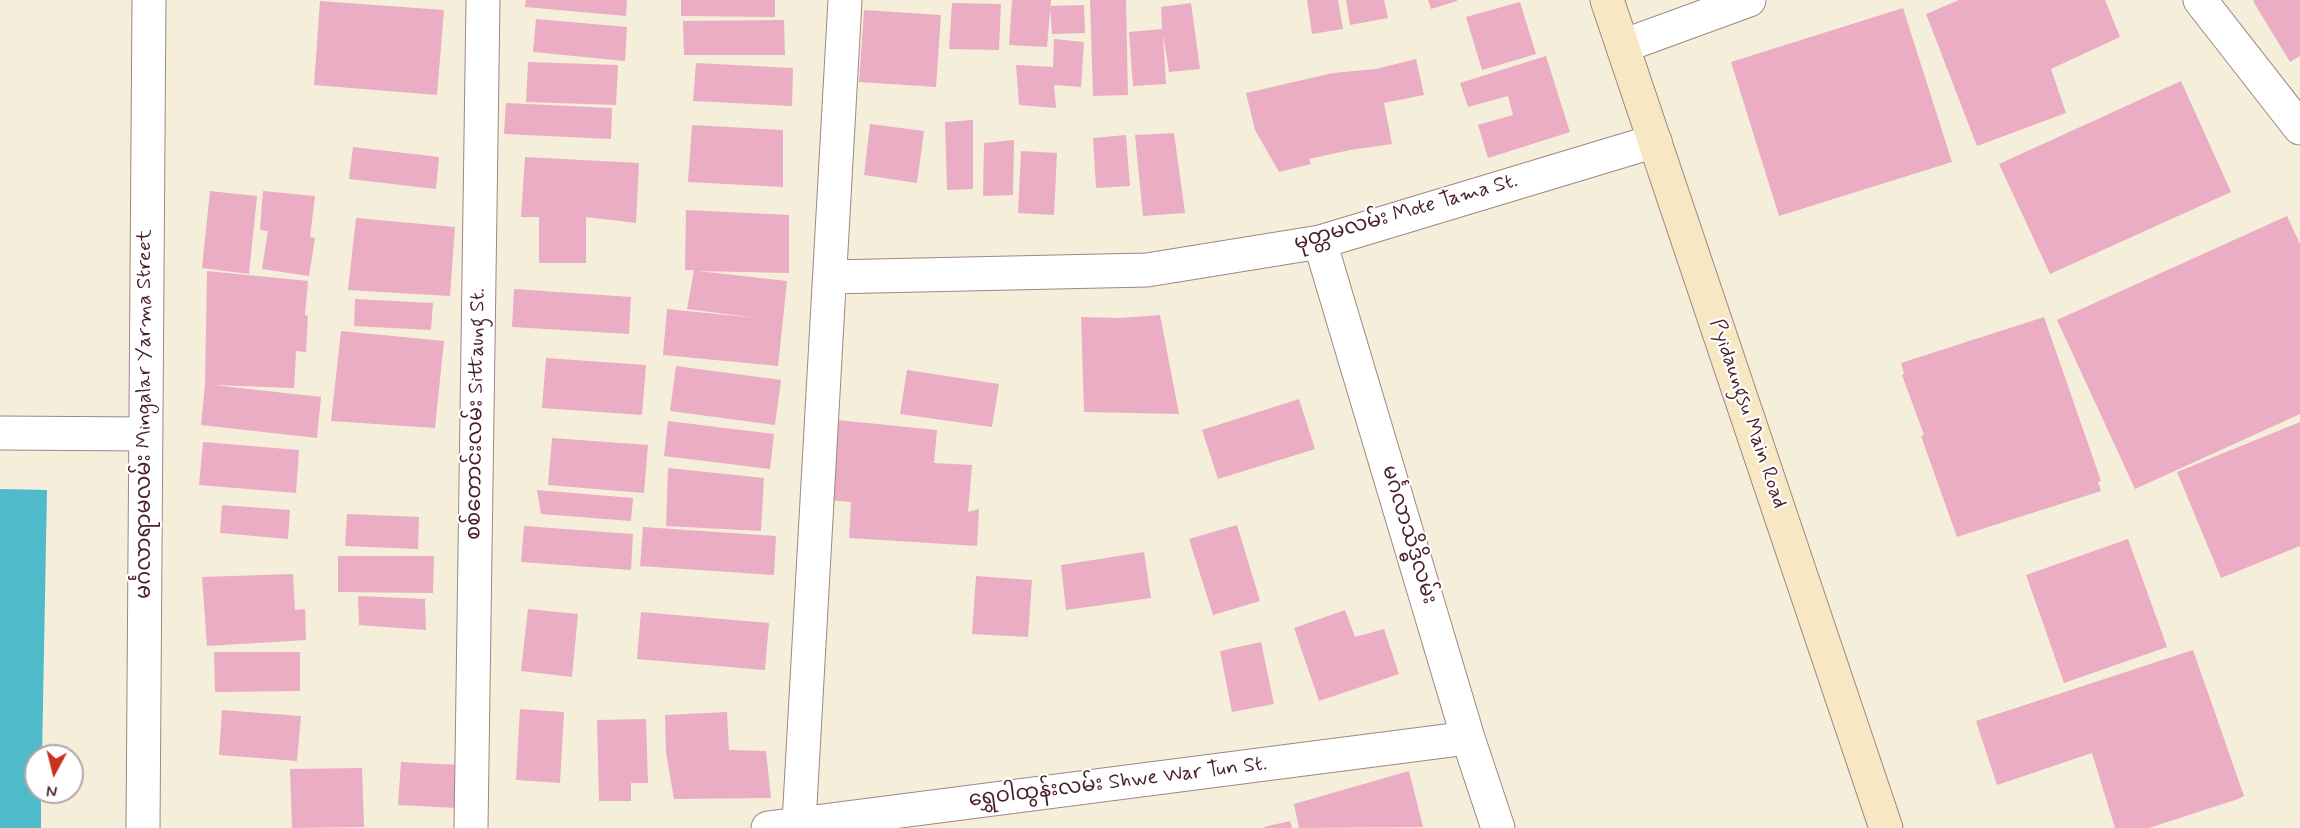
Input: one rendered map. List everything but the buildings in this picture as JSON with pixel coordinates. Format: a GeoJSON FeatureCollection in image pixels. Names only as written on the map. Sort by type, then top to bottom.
{"type":"FeatureCollection","features":[{"type":"Feature","properties":{"kind":"main road","name":"Pyidaungsu Main Road"},"geometry":{"type":"LineString","coordinates":[[1607,0],[1886,828]]}},
{"type":"Feature","properties":{"kind":"street","name":"မင်္ဂလာရာမလမ်း Mingalar Yarma Street"},"geometry":{"type":"LineString","coordinates":[[143,828],[148,0]]}},
{"type":"Feature","properties":{"kind":"street","name":"စစ်တောင်းလမ်း Sittaung St."},"geometry":{"type":"LineString","coordinates":[[471,828],[483,0]]}},
{"type":"Feature","properties":{"kind":"street"},"geometry":{"type":"LineString","coordinates":[[784,825],[830,277],[845,0]]}},
{"type":"Feature","properties":{"kind":"street"},"geometry":{"type":"LineString","coordinates":[[1623,46],[1749,0]]}},
{"type":"Feature","properties":{"kind":"street"},"geometry":{"type":"LineString","coordinates":[[2200,0],[2289,92],[2300,128]]}},
{"type":"Feature","properties":{"kind":"street","name":"မုတ္တမလမ်း Mote Tama St."},"geometry":{"type":"LineString","coordinates":[[830,277],[1147,270],[1320,242],[1655,141]]}},
{"type":"Feature","properties":{"kind":"street","name":"မင်္ဂလာသိဒ္ဓိလမ်း"},"geometry":{"type":"LineString","coordinates":[[1320,242],[1468,738],[1498,828]]}},
{"type":"Feature","properties":{"kind":"street"},"geometry":{"type":"LineString","coordinates":[[0,433],[146,434]]}},
{"type":"Feature","properties":{"kind":"street","name":"ရွှေဝါထွန်းလမ်း Shwe War Tun St."},"geometry":{"type":"LineString","coordinates":[[784,825],[1468,738]]}},
{"type":"Feature","properties":{"kind":"water"},"geometry":{"type":"Polygon","coordinates":[[[0,489],[47,490],[42,744],[24,744],[24,804],[41,804],[41,828],[0,828],[0,489]]]}}]}
